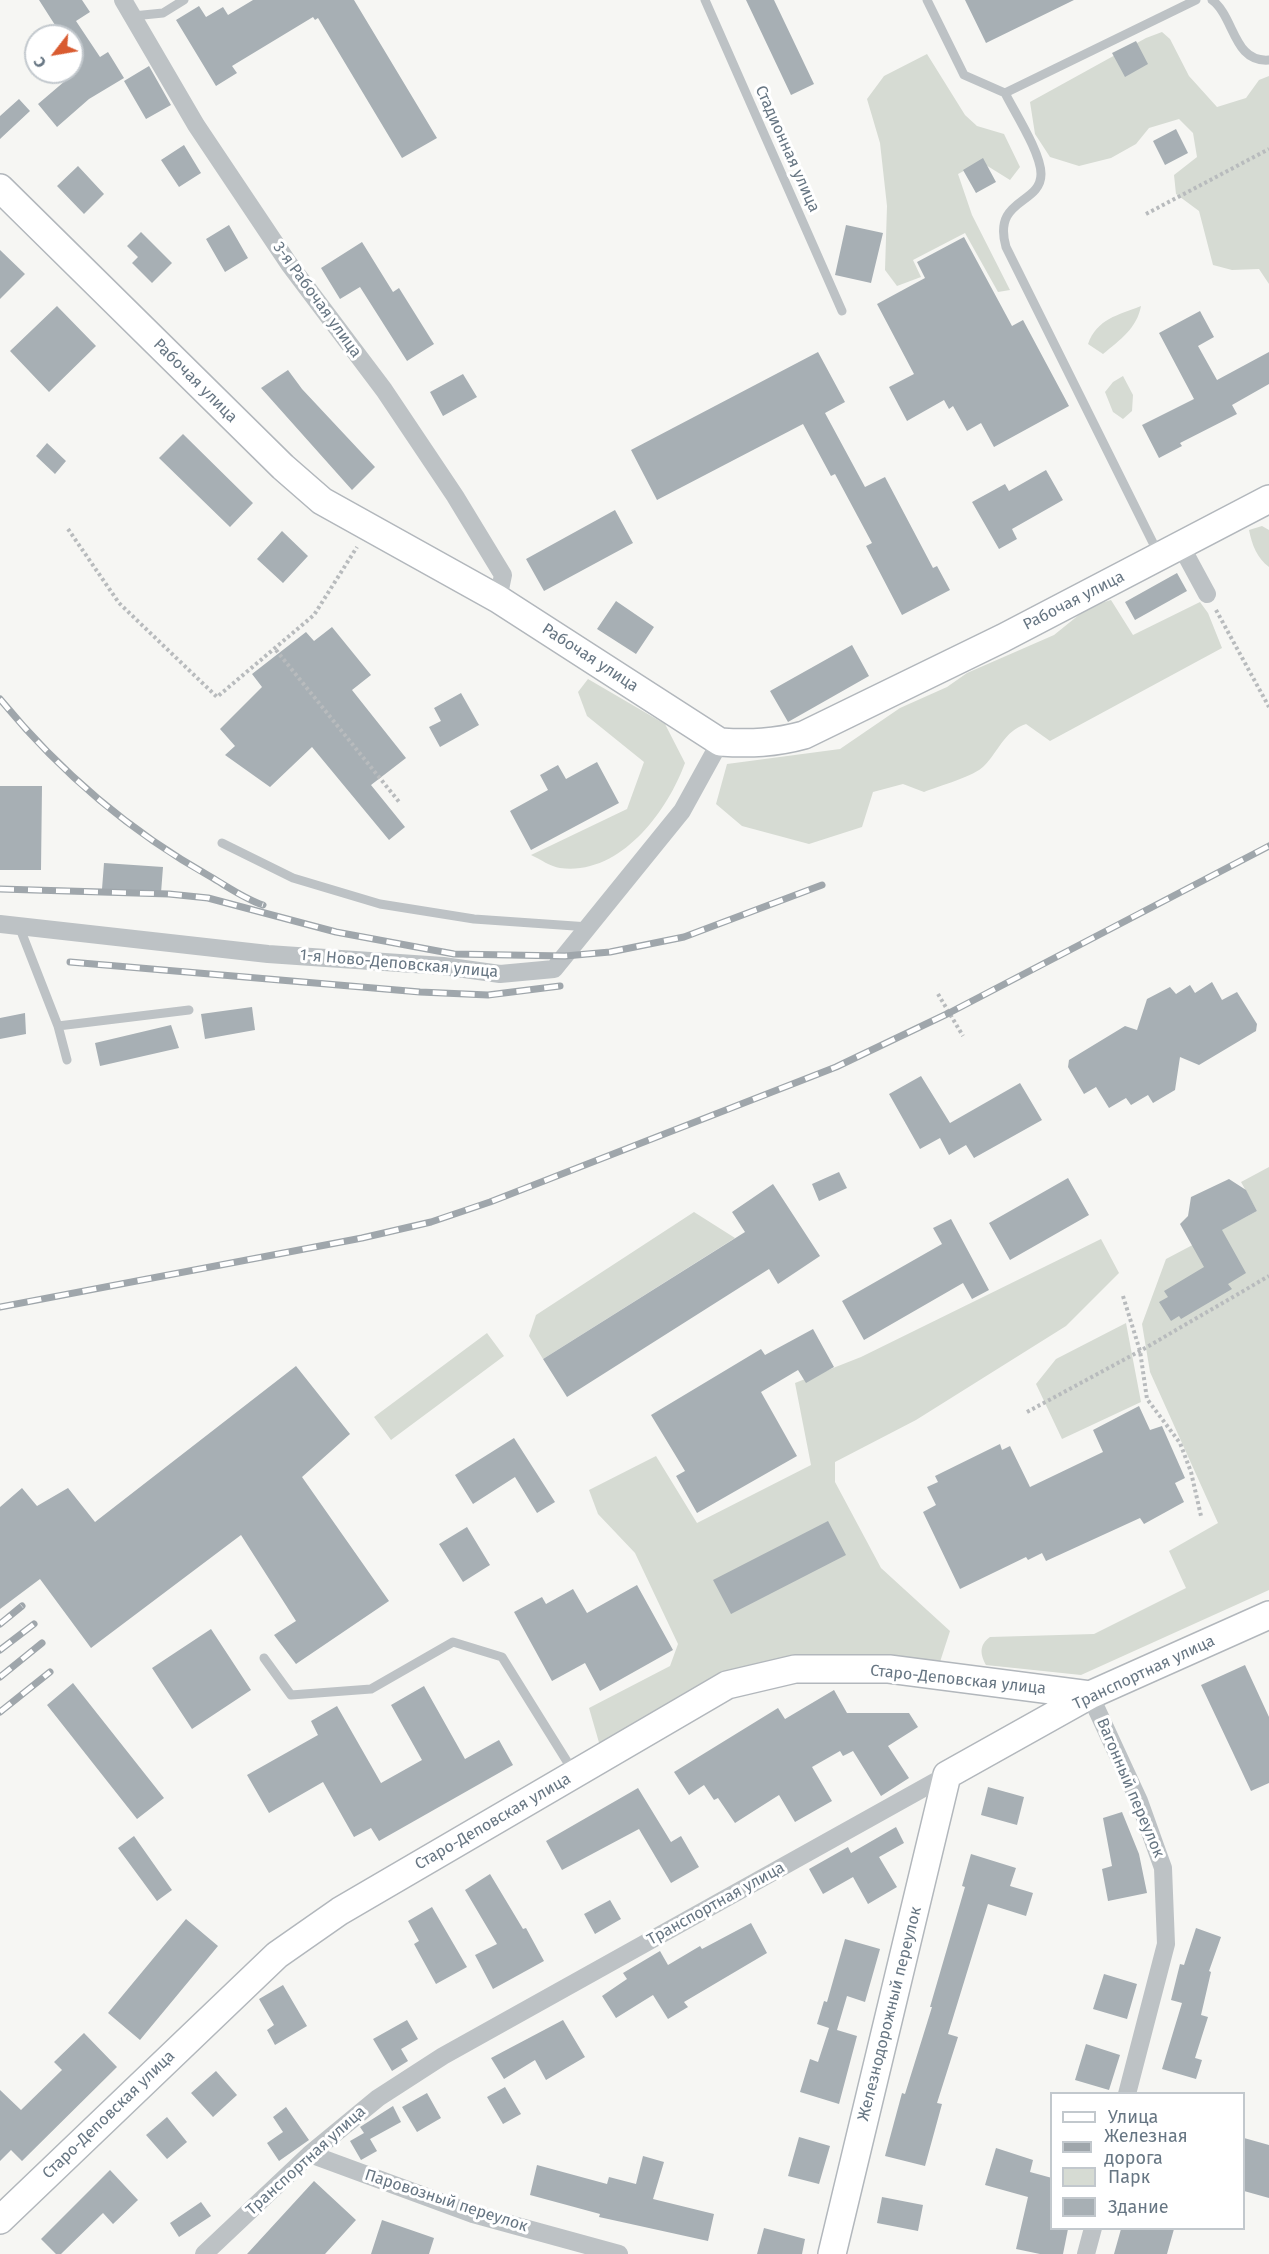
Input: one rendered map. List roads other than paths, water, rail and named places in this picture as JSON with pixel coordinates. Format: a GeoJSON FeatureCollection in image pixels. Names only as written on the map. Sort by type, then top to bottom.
{"type":"FeatureCollection","features":[{"type":"Feature","properties":{"kind":"street","name":"3-я Рабочая улица"},"geometry":{"type":"LineString","coordinates":[[123,0],[196,125],[289,264],[384,390],[455,496],[503,575],[498,599]]}},
{"type":"Feature","properties":{"kind":"street","name":"Рабочая улица"},"geometry":{"type":"LineString","coordinates":[[0,188],[283,467],[322,501],[498,599],[720,742],[748,744],[778,742],[804,735],[1003,638],[1269,499]]}},
{"type":"Feature","properties":{"kind":"street"},"geometry":{"type":"LineString","coordinates":[[1170,551],[1207,594]]}},
{"type":"Feature","properties":{"kind":"street","name":"1-я Ново-Деповская улица"},"geometry":{"type":"LineString","coordinates":[[0,924],[268,954],[443,966],[500,974],[554,969],[682,811],[720,742]]}},
{"type":"Feature","properties":{"kind":"street","name":"Транспортная улица"},"geometry":{"type":"LineString","coordinates":[[204,2254],[310,2154],[378,2098],[443,2056],[1090,1695],[1269,1615]]}},
{"type":"Feature","properties":{"kind":"street","name":"Старо-Деповская улица"},"geometry":{"type":"LineString","coordinates":[[0,2220],[278,1955],[340,1911],[728,1685],[795,1669],[889,1669],[1090,1695]]}},
{"type":"Feature","properties":{"kind":"street","name":"Вагонный переулок"},"geometry":{"type":"LineString","coordinates":[[1090,1695],[1139,1801],[1163,1868],[1166,1944],[1128,2092]]}},
{"type":"Feature","properties":{"kind":"street","name":"Железнодорожный переулок"},"geometry":{"type":"LineString","coordinates":[[832,2254],[947,1775]]}},
{"type":"Feature","properties":{"kind":"street","name":"Паровозный переулок"},"geometry":{"type":"LineString","coordinates":[[310,2154],[473,2214],[619,2254]]}},
{"type":"Feature","properties":{"kind":"street"},"geometry":{"type":"LineString","coordinates":[[1086,2254],[1093,2230]]}},
{"type":"Feature","properties":{"kind":"lane"},"geometry":{"type":"LineString","coordinates":[[133,16],[163,13],[184,0]]}},
{"type":"Feature","properties":{"kind":"lane","name":"Стадионная улица"},"geometry":{"type":"LineString","coordinates":[[705,0],[842,311]]}},
{"type":"Feature","properties":{"kind":"lane"},"geometry":{"type":"LineString","coordinates":[[927,0],[964,75],[1005,93],[1036,155],[1041,175],[1035,189],[1005,219],[1002,231],[1006,247],[1170,551]]}},
{"type":"Feature","properties":{"kind":"lane"},"geometry":{"type":"LineString","coordinates":[[1005,93],[1196,0]]}},
{"type":"Feature","properties":{"kind":"lane"},"geometry":{"type":"LineString","coordinates":[[1212,0],[1220,8],[1244,51],[1258,60],[1269,60]]}},
{"type":"Feature","properties":{"kind":"lane"},"geometry":{"type":"LineString","coordinates":[[222,843],[293,878],[381,904],[474,919],[589,927]]}},
{"type":"Feature","properties":{"kind":"lane"},"geometry":{"type":"LineString","coordinates":[[19,926],[58,1026],[67,1060]]}},
{"type":"Feature","properties":{"kind":"lane"},"geometry":{"type":"LineString","coordinates":[[58,1026],[189,1010]]}},
{"type":"Feature","properties":{"kind":"lane"},"geometry":{"type":"LineString","coordinates":[[264,1658],[291,1695],[371,1689],[453,1642],[502,1657],[574,1774]]}},
{"type":"Feature","properties":{"kind":"railway"},"geometry":{"type":"LineString","coordinates":[[0,699],[46,751],[97,798],[181,859],[243,896],[263,905]]}},
{"type":"Feature","properties":{"kind":"railway"},"geometry":{"type":"LineString","coordinates":[[0,1307],[362,1238],[431,1222],[490,1202],[836,1067],[949,1013],[1269,846]]}},
{"type":"Feature","properties":{"kind":"railway"},"geometry":{"type":"LineString","coordinates":[[0,889],[169,894],[208,898],[336,932],[454,954],[565,956],[610,952],[684,937],[822,885]]}},
{"type":"Feature","properties":{"kind":"railway"},"geometry":{"type":"LineString","coordinates":[[70,962],[420,992],[488,995],[560,986]]}},
{"type":"Feature","properties":{"kind":"railway"},"geometry":{"type":"LineString","coordinates":[[0,1624],[22,1606]]}},
{"type":"Feature","properties":{"kind":"railway"},"geometry":{"type":"LineString","coordinates":[[0,1650],[34,1624]]}},
{"type":"Feature","properties":{"kind":"railway"},"geometry":{"type":"LineString","coordinates":[[0,1677],[42,1643]]}},
{"type":"Feature","properties":{"kind":"railway"},"geometry":{"type":"LineString","coordinates":[[0,1712],[50,1672]]}}]}
